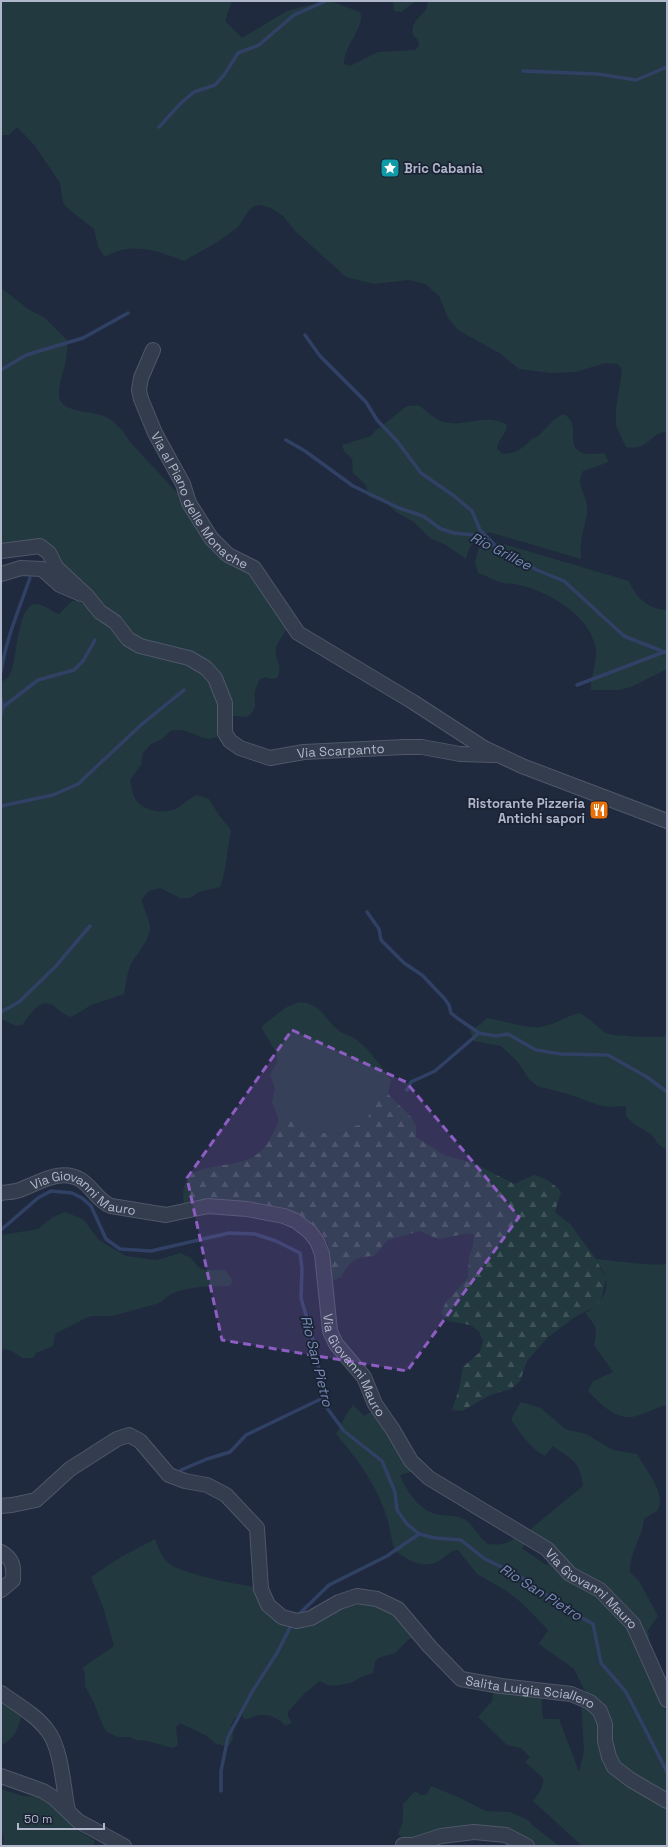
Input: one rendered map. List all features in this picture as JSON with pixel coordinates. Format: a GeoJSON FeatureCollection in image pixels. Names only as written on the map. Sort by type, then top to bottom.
{"type":"FeatureCollection","features":[{"type":"Feature","properties":{"kind":"street","name":"Via al Piano delle Monache"},"geometry":{"type":"LineString","coordinates":[[153,350],[140,378],[139,390],[141,399],[156,433],[183,484],[189,503],[211,538],[228,555],[254,568],[298,633],[412,702],[484,748],[500,755]]}},
{"type":"Feature","properties":{"kind":"street","name":"Via Scarpanto"},"geometry":{"type":"LineString","coordinates":[[1,551],[40,546],[49,553],[56,567],[87,596],[100,612],[115,622],[133,642],[140,646],[190,658],[206,668],[215,678],[225,703],[225,733],[230,741],[240,748],[270,758],[304,752],[404,747],[422,747],[460,754],[500,755],[522,766],[667,821]]}},
{"type":"Feature","properties":{"kind":"street","name":"Via Scarpanto"},"geometry":{"type":"LineString","coordinates":[[1,574],[21,568],[42,569],[60,585],[87,596]]}},
{"type":"Feature","properties":{"kind":"street","name":"Via Giovanni Mauro"},"geometry":{"type":"LineString","coordinates":[[1,1193],[21,1190],[47,1178],[59,1175],[73,1176],[89,1185],[104,1204],[110,1206],[166,1215],[208,1206],[224,1206],[268,1212],[296,1221],[310,1232],[317,1241],[322,1254],[328,1320],[330,1331],[336,1344],[364,1377],[376,1404],[394,1430],[411,1462],[429,1478],[547,1549],[570,1574],[600,1590],[633,1624],[667,1700]]}},
{"type":"Feature","properties":{"kind":"street","name":"Salita Luigia Sciallero"},"geometry":{"type":"LineString","coordinates":[[1,1506],[36,1500],[70,1469],[117,1439],[129,1435],[140,1441],[169,1475],[185,1481],[207,1485],[226,1495],[257,1528],[261,1588],[268,1605],[282,1617],[297,1621],[311,1618],[339,1602],[357,1596],[377,1599],[398,1609],[430,1647],[462,1679],[501,1686],[571,1694],[590,1702],[600,1711],[605,1724],[605,1741],[609,1757],[614,1766],[627,1778],[667,1800]]}},
{"type":"Feature","properties":{"kind":"street"},"geometry":{"type":"LineString","coordinates":[[1,1552],[8,1556],[14,1566],[13,1580],[1,1590]]}},
{"type":"Feature","properties":{"kind":"street"},"geometry":{"type":"LineString","coordinates":[[1,1693],[40,1722],[52,1737],[58,1751],[68,1811]]}},
{"type":"Feature","properties":{"kind":"street"},"geometry":{"type":"LineString","coordinates":[[1,1776],[42,1791],[54,1798],[78,1821],[124,1846]]}},
{"type":"Feature","properties":{"kind":"street"},"geometry":{"type":"LineString","coordinates":[[1,1787],[19,1792],[42,1791]]}},
{"type":"Feature","properties":{"kind":"street"},"geometry":{"type":"LineString","coordinates":[[403,1845],[413,1846],[441,1836],[479,1832],[506,1835],[527,1846]]}},
{"type":"Feature","properties":{"kind":"highlighted area"},"geometry":{"type":"Polygon","coordinates":[[[292,1030],[406,1082],[519,1217],[407,1371],[222,1340],[187,1178],[292,1030]]]}},
{"type":"Feature","properties":{"kind":"green space"},"geometry":{"type":"Polygon","coordinates":[[[1,1],[232,1],[225,21],[242,38],[287,11],[321,2],[333,2],[360,12],[361,18],[358,30],[347,50],[345,57],[344,64],[350,66],[378,52],[415,50],[419,45],[418,40],[413,35],[414,24],[425,11],[428,1],[667,1],[667,433],[658,434],[646,444],[634,448],[626,447],[616,426],[616,409],[622,370],[618,364],[605,363],[576,372],[551,373],[519,369],[501,354],[458,330],[448,318],[439,296],[425,284],[409,280],[374,284],[346,277],[295,231],[283,216],[271,208],[260,205],[254,206],[249,210],[238,227],[219,241],[184,261],[144,249],[125,249],[105,257],[98,247],[94,229],[66,207],[63,202],[60,183],[35,146],[17,127],[9,135],[1,135],[1,1]]]}},
{"type":"Feature","properties":{"kind":"green space"},"geometry":{"type":"Polygon","coordinates":[[[393,1],[416,1],[401,12],[394,11],[393,1]]]}},
{"type":"Feature","properties":{"kind":"green space"},"geometry":{"type":"Polygon","coordinates":[[[1,288],[28,309],[45,318],[68,341],[66,360],[59,388],[59,397],[61,402],[72,409],[102,415],[112,420],[118,426],[131,443],[245,566],[287,629],[279,640],[276,648],[276,656],[280,670],[277,678],[272,679],[266,677],[260,679],[255,691],[255,708],[247,717],[229,717],[217,674],[140,641],[104,608],[90,589],[60,564],[49,546],[1,547],[1,288]]]}},
{"type":"Feature","properties":{"kind":"green space"},"geometry":{"type":"Polygon","coordinates":[[[418,405],[434,417],[444,422],[460,423],[492,420],[500,421],[507,425],[497,448],[502,454],[512,453],[519,450],[538,436],[560,415],[564,414],[572,424],[573,441],[577,450],[585,454],[604,453],[609,462],[583,471],[581,476],[580,485],[586,502],[587,512],[582,534],[581,559],[489,532],[474,542],[466,559],[446,545],[430,538],[414,522],[396,512],[387,504],[369,497],[366,485],[353,473],[352,459],[344,451],[342,445],[371,436],[375,431],[407,406],[418,405]]]}},
{"type":"Feature","properties":{"kind":"green space"},"geometry":{"type":"Polygon","coordinates":[[[493,543],[504,544],[629,581],[635,593],[644,602],[648,605],[667,610],[667,669],[631,687],[619,690],[591,690],[596,651],[591,634],[576,614],[554,599],[530,588],[517,584],[501,582],[478,573],[475,562],[479,547],[493,543]]]}},
{"type":"Feature","properties":{"kind":"green space"},"geometry":{"type":"Polygon","coordinates":[[[78,600],[93,613],[198,669],[207,677],[214,688],[220,718],[217,737],[211,739],[200,737],[184,731],[170,731],[162,739],[151,744],[143,753],[141,765],[130,780],[135,799],[144,807],[154,811],[170,811],[181,806],[197,795],[209,799],[231,830],[226,866],[220,887],[199,892],[190,898],[180,898],[160,888],[149,891],[142,899],[150,928],[144,944],[129,969],[124,994],[91,1005],[70,1017],[54,1006],[44,1003],[35,1008],[22,1025],[16,1026],[1,1019],[1,682],[8,677],[13,667],[18,634],[21,623],[29,607],[39,604],[59,614],[72,601],[78,600]]]}},
{"type":"Feature","properties":{"kind":"green space"},"geometry":{"type":"Polygon","coordinates":[[[299,1002],[312,1005],[317,1008],[338,1030],[359,1041],[384,1069],[391,1080],[388,1094],[377,1095],[371,1104],[369,1115],[362,1124],[351,1127],[342,1133],[331,1134],[310,1131],[295,1115],[278,1122],[278,1117],[272,1103],[275,1088],[270,1075],[277,1061],[277,1054],[261,1027],[285,1008],[299,1002]]]}},
{"type":"Feature","properties":{"kind":"green space"},"geometry":{"type":"Polygon","coordinates":[[[579,1013],[608,1034],[640,1037],[662,1037],[667,1035],[667,1150],[658,1144],[652,1135],[634,1124],[626,1116],[626,1106],[610,1107],[599,1105],[568,1094],[537,1086],[529,1079],[517,1061],[501,1046],[474,1041],[470,1031],[487,1018],[522,1026],[540,1027],[579,1013]]]}},
{"type":"Feature","properties":{"kind":"green space"},"geometry":{"type":"Polygon","coordinates":[[[388,1094],[411,1117],[416,1126],[416,1137],[444,1155],[476,1164],[514,1184],[534,1175],[546,1179],[555,1186],[561,1192],[555,1212],[570,1224],[596,1259],[606,1279],[601,1300],[594,1307],[575,1317],[547,1338],[527,1361],[520,1381],[511,1389],[490,1395],[462,1411],[452,1410],[459,1389],[463,1367],[480,1352],[483,1341],[479,1331],[470,1325],[448,1321],[441,1313],[446,1302],[468,1278],[469,1256],[473,1246],[474,1235],[470,1233],[438,1239],[420,1231],[388,1240],[374,1256],[362,1257],[354,1260],[350,1263],[341,1277],[332,1281],[328,1244],[322,1233],[305,1222],[184,1204],[184,1189],[188,1179],[196,1172],[206,1168],[242,1161],[258,1154],[268,1142],[278,1122],[295,1115],[310,1131],[331,1134],[342,1133],[351,1127],[362,1124],[369,1115],[371,1104],[377,1095],[388,1094]]]}},
{"type":"Feature","properties":{"kind":"green space"},"geometry":{"type":"Polygon","coordinates":[[[65,1212],[83,1219],[99,1240],[126,1256],[157,1260],[180,1253],[191,1258],[199,1268],[205,1270],[225,1270],[233,1281],[230,1286],[200,1287],[178,1291],[158,1303],[112,1316],[88,1317],[55,1334],[53,1346],[36,1353],[33,1358],[22,1358],[12,1351],[5,1349],[1,1351],[1,1235],[38,1229],[53,1217],[65,1212]]]}},
{"type":"Feature","properties":{"kind":"green space"},"geometry":{"type":"Polygon","coordinates":[[[596,1259],[641,1264],[667,1264],[667,1405],[636,1416],[626,1417],[613,1413],[607,1409],[588,1391],[593,1381],[613,1372],[594,1345],[596,1330],[592,1321],[585,1313],[601,1300],[606,1290],[605,1277],[596,1259]]]}},
{"type":"Feature","properties":{"kind":"green space"},"geometry":{"type":"Polygon","coordinates":[[[521,1402],[541,1408],[565,1429],[586,1434],[613,1450],[637,1454],[658,1489],[660,1504],[657,1511],[644,1519],[641,1533],[633,1552],[630,1565],[630,1572],[639,1581],[658,1616],[648,1630],[649,1639],[582,1578],[527,1532],[583,1486],[580,1471],[570,1458],[553,1446],[545,1456],[531,1445],[519,1431],[512,1421],[512,1417],[521,1402]]]}},
{"type":"Feature","properties":{"kind":"green space"},"geometry":{"type":"Polygon","coordinates":[[[353,1405],[364,1416],[371,1412],[376,1414],[417,1474],[411,1472],[400,1475],[406,1488],[420,1506],[433,1513],[455,1516],[464,1519],[471,1524],[481,1538],[488,1544],[504,1544],[511,1541],[518,1535],[527,1541],[522,1548],[523,1549],[546,1565],[552,1561],[605,1598],[626,1622],[662,1700],[667,1718],[667,1846],[582,1846],[533,1801],[542,1787],[543,1778],[525,1762],[530,1757],[521,1748],[507,1745],[478,1717],[492,1701],[494,1688],[541,1694],[543,1719],[559,1719],[579,1772],[584,1751],[581,1701],[599,1701],[586,1693],[574,1669],[539,1644],[548,1630],[522,1603],[505,1590],[477,1574],[458,1550],[451,1552],[436,1563],[430,1564],[412,1561],[395,1551],[388,1521],[379,1497],[360,1464],[336,1434],[353,1405]]]}},
{"type":"Feature","properties":{"kind":"green space"},"geometry":{"type":"Polygon","coordinates":[[[155,1539],[164,1558],[174,1567],[197,1575],[258,1587],[280,1623],[351,1600],[392,1609],[415,1636],[408,1640],[395,1653],[378,1658],[375,1662],[373,1673],[361,1677],[351,1683],[333,1686],[327,1685],[320,1681],[304,1694],[288,1712],[288,1716],[292,1723],[285,1726],[280,1721],[264,1715],[244,1719],[241,1713],[234,1719],[231,1725],[233,1739],[228,1746],[216,1744],[207,1736],[180,1723],[176,1727],[178,1745],[172,1748],[148,1741],[136,1740],[130,1737],[118,1737],[107,1732],[103,1726],[94,1703],[85,1686],[85,1673],[82,1668],[114,1646],[103,1607],[91,1577],[121,1557],[155,1539]]]}},
{"type":"Feature","properties":{"kind":"green space"},"geometry":{"type":"Polygon","coordinates":[[[1,1698],[21,1713],[21,1718],[16,1732],[9,1740],[1,1745],[1,1698]]]}},
{"type":"Feature","properties":{"kind":"green space"},"geometry":{"type":"Polygon","coordinates":[[[431,1786],[486,1811],[510,1812],[530,1821],[531,1824],[559,1846],[533,1846],[511,1833],[405,1840],[398,1834],[403,1821],[403,1804],[415,1791],[421,1795],[427,1794],[431,1786]]]}},
{"type":"Feature","properties":{"kind":"green space"},"geometry":{"type":"Polygon","coordinates":[[[1,1789],[23,1796],[41,1797],[47,1799],[68,1819],[72,1827],[95,1841],[93,1846],[2,1846],[4,1837],[1,1831],[1,1789]]]}},
{"type":"Feature","properties":{"kind":"waterway"},"geometry":{"type":"LineString","coordinates":[[159,127],[181,103],[194,92],[215,85],[224,75],[238,53],[259,45],[294,15],[326,1]]}},
{"type":"Feature","properties":{"kind":"waterway"},"geometry":{"type":"LineString","coordinates":[[523,71],[598,74],[636,80],[667,67]]}},
{"type":"Feature","properties":{"kind":"waterway"},"geometry":{"type":"LineString","coordinates":[[1,370],[26,355],[83,338],[128,313]]}},
{"type":"Feature","properties":{"kind":"waterway"},"geometry":{"type":"LineString","coordinates":[[305,335],[320,356],[366,402],[377,420],[397,441],[421,473],[454,496],[472,511],[480,530],[494,544]]}},
{"type":"Feature","properties":{"kind":"waterway","name":"Rio Grillee"},"geometry":{"type":"LineString","coordinates":[[286,440],[305,451],[353,486],[399,508],[423,516],[441,529],[454,533],[475,535],[537,570],[564,581],[624,636],[667,653]]}},
{"type":"Feature","properties":{"kind":"waterway"},"geometry":{"type":"LineString","coordinates":[[1,672],[9,636],[30,578]]}},
{"type":"Feature","properties":{"kind":"waterway"},"geometry":{"type":"LineString","coordinates":[[1,715],[3,707],[38,680],[74,670],[83,661],[95,640]]}},
{"type":"Feature","properties":{"kind":"waterway"},"geometry":{"type":"LineString","coordinates":[[577,685],[664,652]]}},
{"type":"Feature","properties":{"kind":"waterway"},"geometry":{"type":"LineString","coordinates":[[1,806],[53,795],[78,784],[142,724],[184,690]]}},
{"type":"Feature","properties":{"kind":"waterway"},"geometry":{"type":"LineString","coordinates":[[1,699],[3,707]]}},
{"type":"Feature","properties":{"kind":"waterway"},"geometry":{"type":"LineString","coordinates":[[367,912],[379,929],[381,940],[404,963],[422,975],[444,998],[449,1005],[451,1013],[479,1033],[496,1036],[508,1034],[536,1050],[561,1054],[608,1055],[647,1077],[667,1092]]}},
{"type":"Feature","properties":{"kind":"waterway"},"geometry":{"type":"LineString","coordinates":[[1,1012],[19,1002],[56,966],[90,926]]}},
{"type":"Feature","properties":{"kind":"waterway"},"geometry":{"type":"LineString","coordinates":[[407,1090],[411,1082],[435,1071],[479,1033]]}},
{"type":"Feature","properties":{"kind":"waterway","name":"Rio San Pietro"},"geometry":{"type":"LineString","coordinates":[[1,1230],[38,1198],[51,1191],[72,1193],[82,1198],[91,1206],[106,1239],[120,1249],[151,1251],[229,1233],[255,1234],[276,1241],[300,1253],[302,1269],[301,1298],[312,1336],[327,1408],[344,1431],[382,1461],[395,1492],[397,1510],[407,1524],[419,1534],[435,1538],[461,1540],[485,1559],[518,1575],[565,1608],[593,1624],[601,1663],[626,1692],[667,1772]]}},
{"type":"Feature","properties":{"kind":"waterway"},"geometry":{"type":"LineString","coordinates":[[181,1470],[207,1459],[230,1452],[246,1435],[325,1397]]}},
{"type":"Feature","properties":{"kind":"waterway"},"geometry":{"type":"LineString","coordinates":[[296,1617],[329,1585],[387,1556],[419,1534]]}},
{"type":"Feature","properties":{"kind":"waterway"},"geometry":{"type":"LineString","coordinates":[[221,1791],[221,1771],[228,1737],[252,1692],[277,1653],[293,1622]]}},
{"type":"Feature","properties":{"kind":"place","name":"Bric Cabania"},"geometry":{"type":"Point","coordinates":[390,168]}},
{"type":"Feature","properties":{"kind":"place","name":"Ristorante Pizzeria Antichi sapori"},"geometry":{"type":"Point","coordinates":[599,810]}}]}
